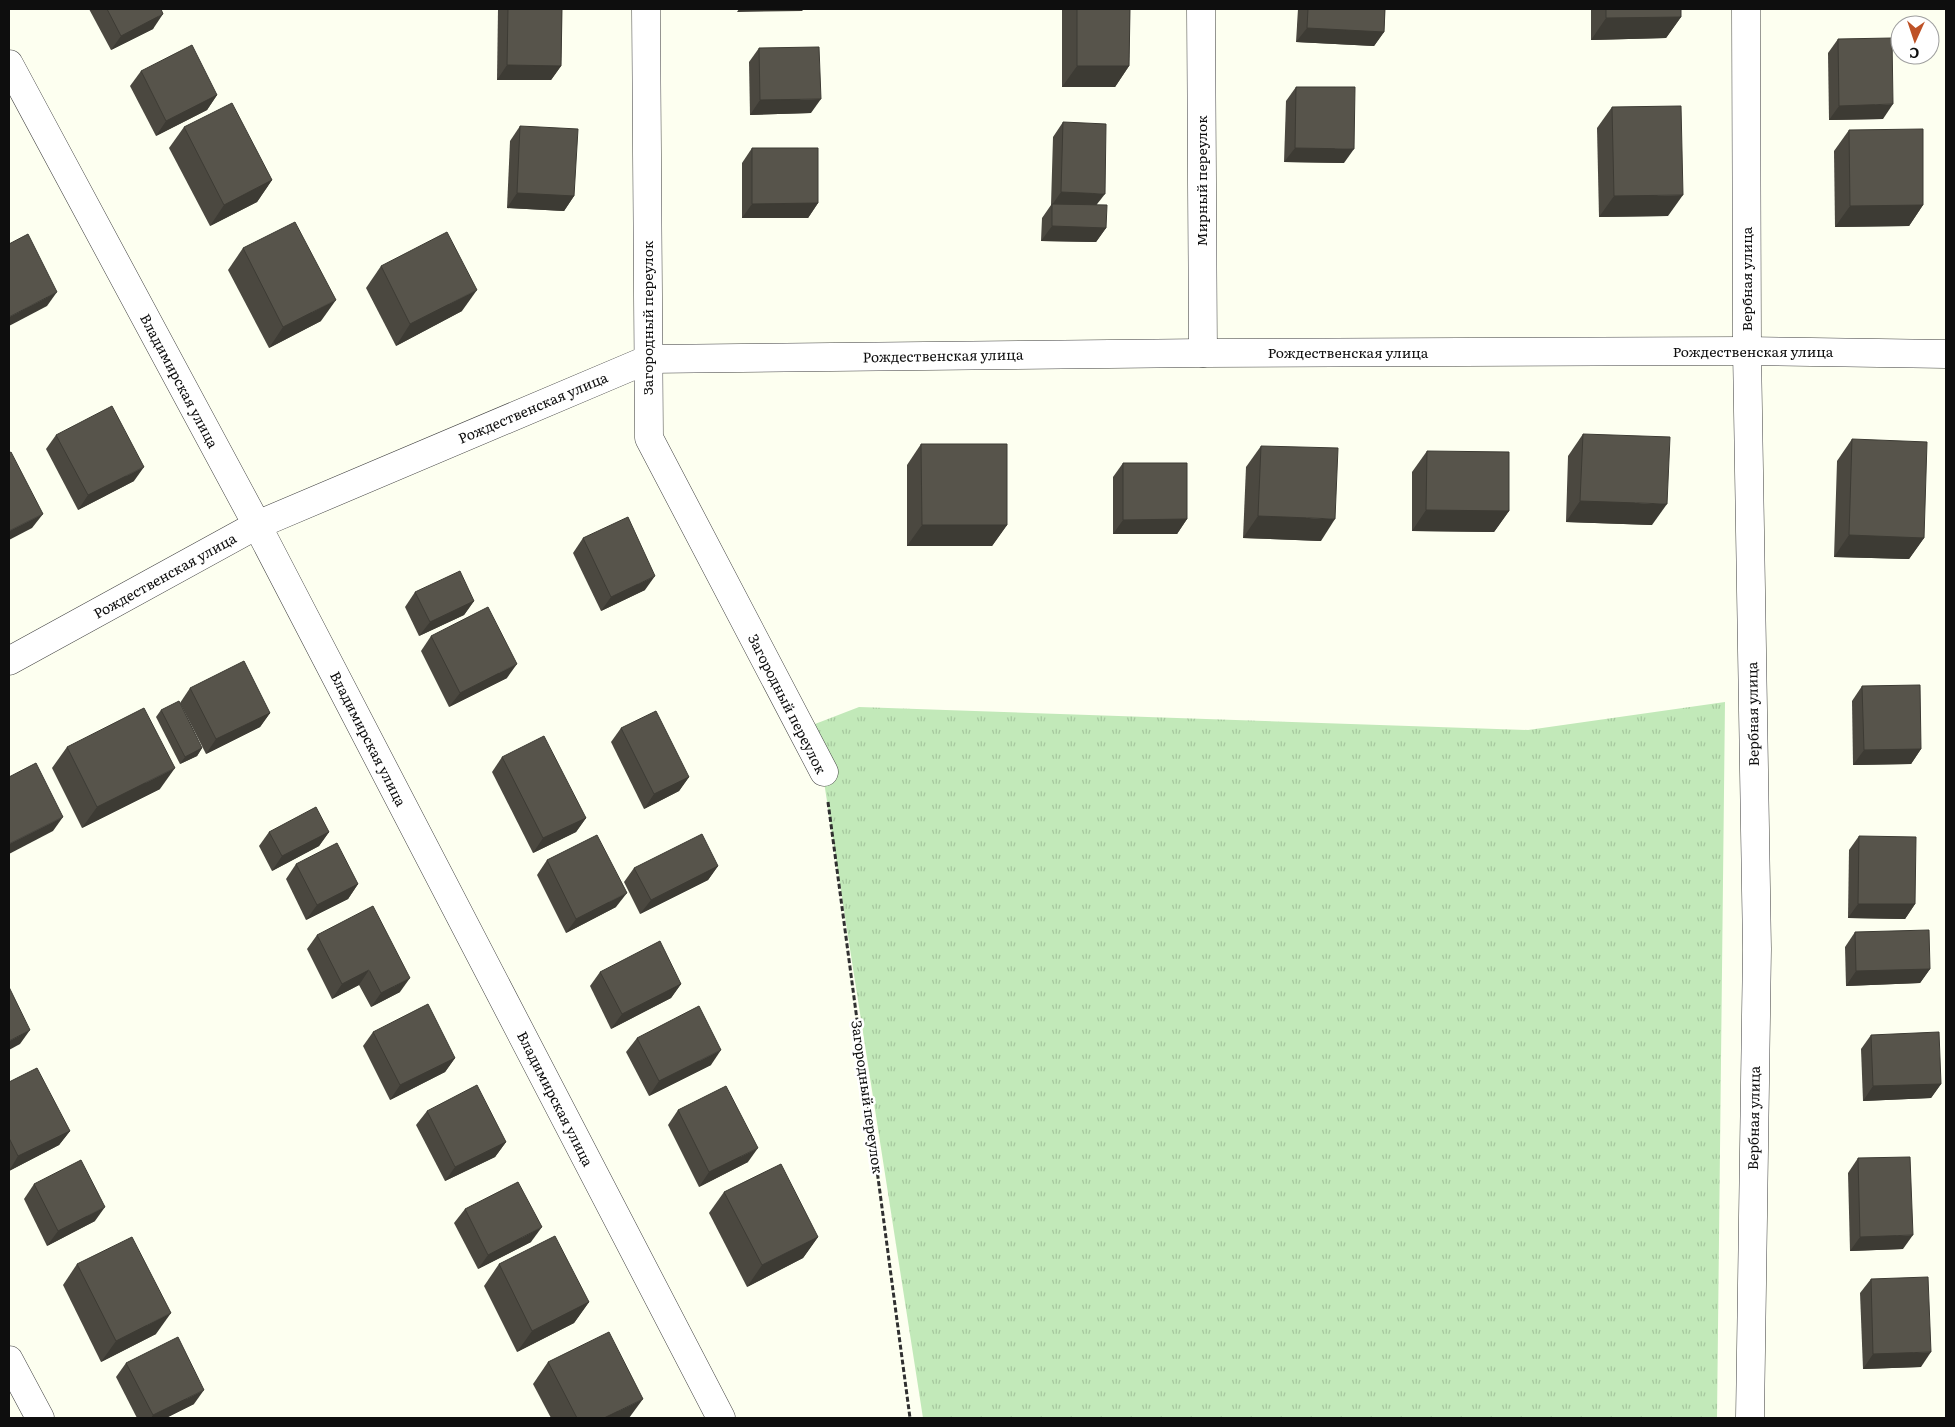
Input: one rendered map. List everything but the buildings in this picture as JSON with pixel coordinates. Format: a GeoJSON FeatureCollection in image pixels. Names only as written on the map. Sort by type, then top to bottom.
{"type":"FeatureCollection","features":[{"type":"Feature","properties":{"kind":"street","name":"Загородный переулок"},"geometry":{"type":"LineString","coordinates":[[646,9],[649,438],[824,772]]}},
{"type":"Feature","properties":{"kind":"street","name":"Мирный переулок"},"geometry":{"type":"LineString","coordinates":[[1201,9],[1203,353]]}},
{"type":"Feature","properties":{"kind":"street","name":"Вербная улица"},"geometry":{"type":"LineString","coordinates":[[1746,9],[1747,351],[1757,949],[1750,1418]]}},
{"type":"Feature","properties":{"kind":"street","name":"Владимирская улица"},"geometry":{"type":"LineString","coordinates":[[9,64],[257,525],[721,1418]]}},
{"type":"Feature","properties":{"kind":"street","name":"Рождественская улица"},"geometry":{"type":"LineString","coordinates":[[9,661],[257,525],[649,359],[1203,353],[1747,351],[1946,354]]}},
{"type":"Feature","properties":{"kind":"street"},"geometry":{"type":"LineString","coordinates":[[9,1360],[40,1418]]}},
{"type":"Feature","properties":{"kind":"path","name":"Загородный переулок"},"geometry":{"type":"LineString","coordinates":[[824,772],[910,1418]]}},
{"type":"Feature","properties":{"kind":"green space"},"geometry":{"type":"Polygon","coordinates":[[[1725,702],[1717,1418],[923,1418],[815,724],[859,707],[1528,730],[1725,702]]]}}]}
